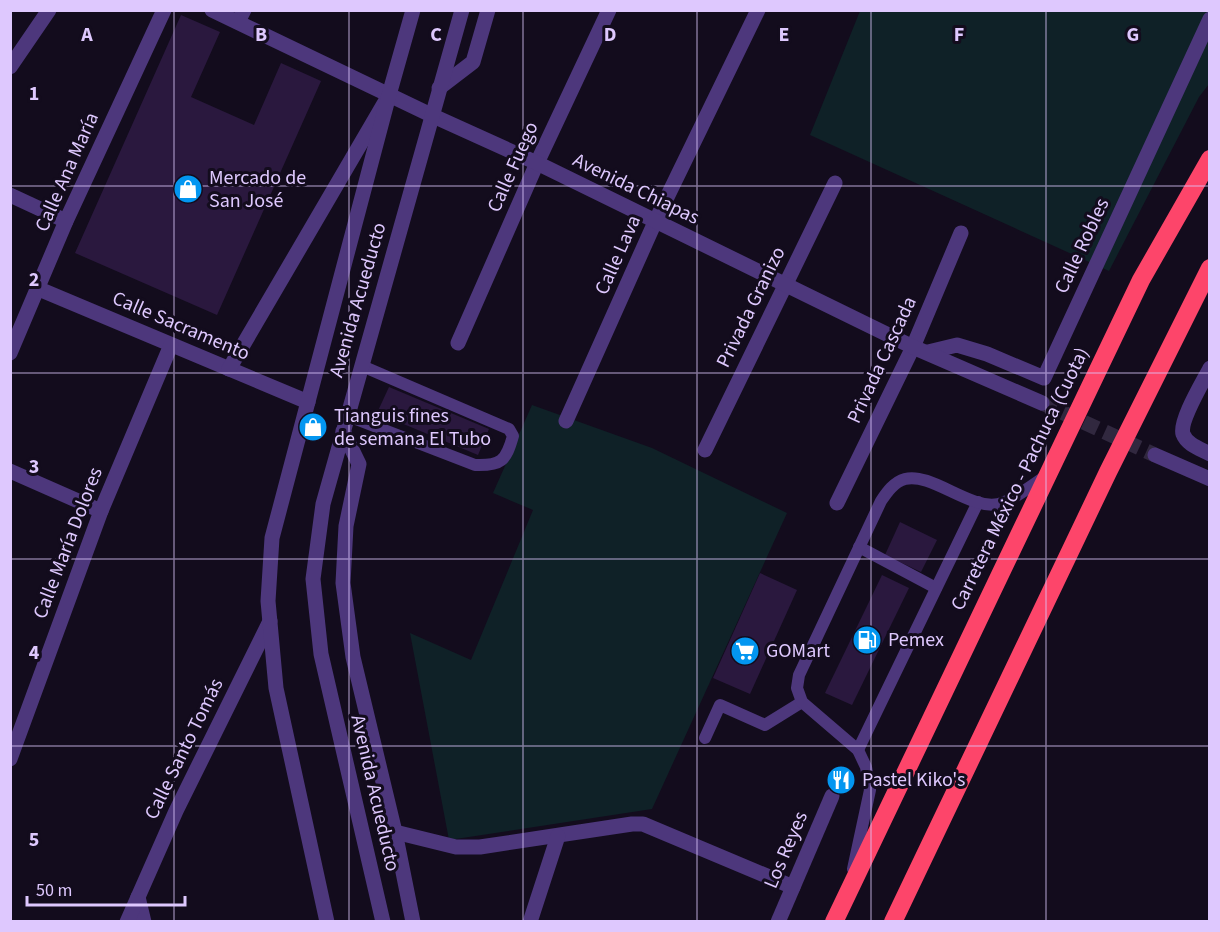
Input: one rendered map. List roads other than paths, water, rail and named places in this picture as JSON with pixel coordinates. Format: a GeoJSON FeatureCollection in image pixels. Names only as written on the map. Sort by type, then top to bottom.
{"type":"FeatureCollection","features":[{"type":"Feature","properties":{"kind":"highway","name":"Carretera México - Pachuca (Cuota)"},"geometry":{"type":"LineString","coordinates":[[834,921],[1141,280],[1209,159]]}},
{"type":"Feature","properties":{"kind":"highway"},"geometry":{"type":"LineString","coordinates":[[893,921],[1108,472],[1209,268]]}},
{"type":"Feature","properties":{"kind":"street"},"geometry":{"type":"LineString","coordinates":[[10,67],[49,10]]}},
{"type":"Feature","properties":{"kind":"street","name":"Calle Ana María"},"geometry":{"type":"LineString","coordinates":[[10,353],[39,290],[66,221],[164,10]]}},
{"type":"Feature","properties":{"kind":"street","name":"Avenida Chiapas"},"geometry":{"type":"LineString","coordinates":[[212,10],[241,16],[389,95],[537,163],[913,347],[1042,404]]}},
{"type":"Feature","properties":{"kind":"street","name":"Avenida Acueducto"},"geometry":{"type":"LineString","coordinates":[[327,921],[276,688],[268,601],[272,538],[413,10]]}},
{"type":"Feature","properties":{"kind":"street","name":"Avenida Acueducto"},"geometry":{"type":"LineString","coordinates":[[383,921],[321,654],[313,579],[323,504],[462,10]]}},
{"type":"Feature","properties":{"kind":"street"},"geometry":{"type":"LineString","coordinates":[[439,88],[473,62],[488,10]]}},
{"type":"Feature","properties":{"kind":"street","name":"Calle Fuego"},"geometry":{"type":"LineString","coordinates":[[458,343],[537,163],[609,10]]}},
{"type":"Feature","properties":{"kind":"street","name":"Calle Lava"},"geometry":{"type":"LineString","coordinates":[[566,421],[655,222],[758,10]]}},
{"type":"Feature","properties":{"kind":"street","name":"Calle Robles"},"geometry":{"type":"LineString","coordinates":[[928,352],[957,345],[987,354],[1044,378],[1209,19]]}},
{"type":"Feature","properties":{"kind":"street"},"geometry":{"type":"LineString","coordinates":[[229,369],[389,95]]}},
{"type":"Feature","properties":{"kind":"street","name":"Privada Granizo"},"geometry":{"type":"LineString","coordinates":[[705,450],[835,183]]}},
{"type":"Feature","properties":{"kind":"street"},"geometry":{"type":"LineString","coordinates":[[10,195],[66,221]]}},
{"type":"Feature","properties":{"kind":"street","name":"Privada Cascada"},"geometry":{"type":"LineString","coordinates":[[837,503],[913,347],[962,233]]}},
{"type":"Feature","properties":{"kind":"street","name":"Calle Sacramento"},"geometry":{"type":"LineString","coordinates":[[39,290],[308,402]]}},
{"type":"Feature","properties":{"kind":"street","name":"Calle María Dolores"},"geometry":{"type":"LineString","coordinates":[[10,759],[100,511],[171,345]]}},
{"type":"Feature","properties":{"kind":"street"},"geometry":{"type":"LineString","coordinates":[[1209,368],[1183,422],[1183,434],[1190,444],[1209,454]]}},
{"type":"Feature","properties":{"kind":"street"},"geometry":{"type":"LineString","coordinates":[[344,431],[359,464],[346,526],[343,583],[353,657],[395,832],[413,921]]}},
{"type":"Feature","properties":{"kind":"street"},"geometry":{"type":"LineString","coordinates":[[1155,455],[1209,479]]}},
{"type":"Feature","properties":{"kind":"street"},"geometry":{"type":"LineString","coordinates":[[10,471],[100,511]]}},
{"type":"Feature","properties":{"kind":"street","name":"Calle Santo Tomás"},"geometry":{"type":"LineString","coordinates":[[127,921],[181,801],[270,621]]}},
{"type":"Feature","properties":{"kind":"street","name":"Los Reyes"},"geometry":{"type":"LineString","coordinates":[[778,921],[832,796]]}},
{"type":"Feature","properties":{"kind":"street"},"geometry":{"type":"LineString","coordinates":[[395,832],[456,847],[480,847],[643,824],[793,887]]}},
{"type":"Feature","properties":{"kind":"street"},"geometry":{"type":"LineString","coordinates":[[530,921],[558,836]]}},
{"type":"Feature","properties":{"kind":"street"},"geometry":{"type":"LineString","coordinates":[[138,897],[144,921]]}},
{"type":"Feature","properties":{"kind":"lane"},"geometry":{"type":"LineString","coordinates":[[348,416],[475,465],[492,465],[504,459],[513,436],[509,429],[362,366]]}},
{"type":"Feature","properties":{"kind":"lane"},"geometry":{"type":"LineString","coordinates":[[849,889],[870,790],[866,767],[858,750],[802,702],[797,688],[799,675],[881,501],[891,487],[904,479],[919,479],[978,502],[997,505],[1047,475]]}},
{"type":"Feature","properties":{"kind":"lane"},"geometry":{"type":"LineString","coordinates":[[858,750],[978,502]]}},
{"type":"Feature","properties":{"kind":"lane"},"geometry":{"type":"LineString","coordinates":[[859,548],[936,588]]}},
{"type":"Feature","properties":{"kind":"lane"},"geometry":{"type":"LineString","coordinates":[[705,738],[720,705],[765,725],[802,702]]}},
{"type":"Feature","properties":{"kind":"tunnel"},"geometry":{"type":"LineString","coordinates":[[1042,403],[1155,455]]}},
{"type":"Feature","properties":{"kind":"place","name":"Mercado de San José"},"geometry":{"type":"Point","coordinates":[188,189]}},
{"type":"Feature","properties":{"kind":"place","name":"Tianguis fines de semana El Tubo"},"geometry":{"type":"Point","coordinates":[313,427]}},
{"type":"Feature","properties":{"kind":"place","name":"Pemex"},"geometry":{"type":"Point","coordinates":[867,640]}},
{"type":"Feature","properties":{"kind":"place","name":"GOMart"},"geometry":{"type":"Point","coordinates":[745,651]}},
{"type":"Feature","properties":{"kind":"place","name":"Pastel Kiko's"},"geometry":{"type":"Point","coordinates":[841,780]}}]}
